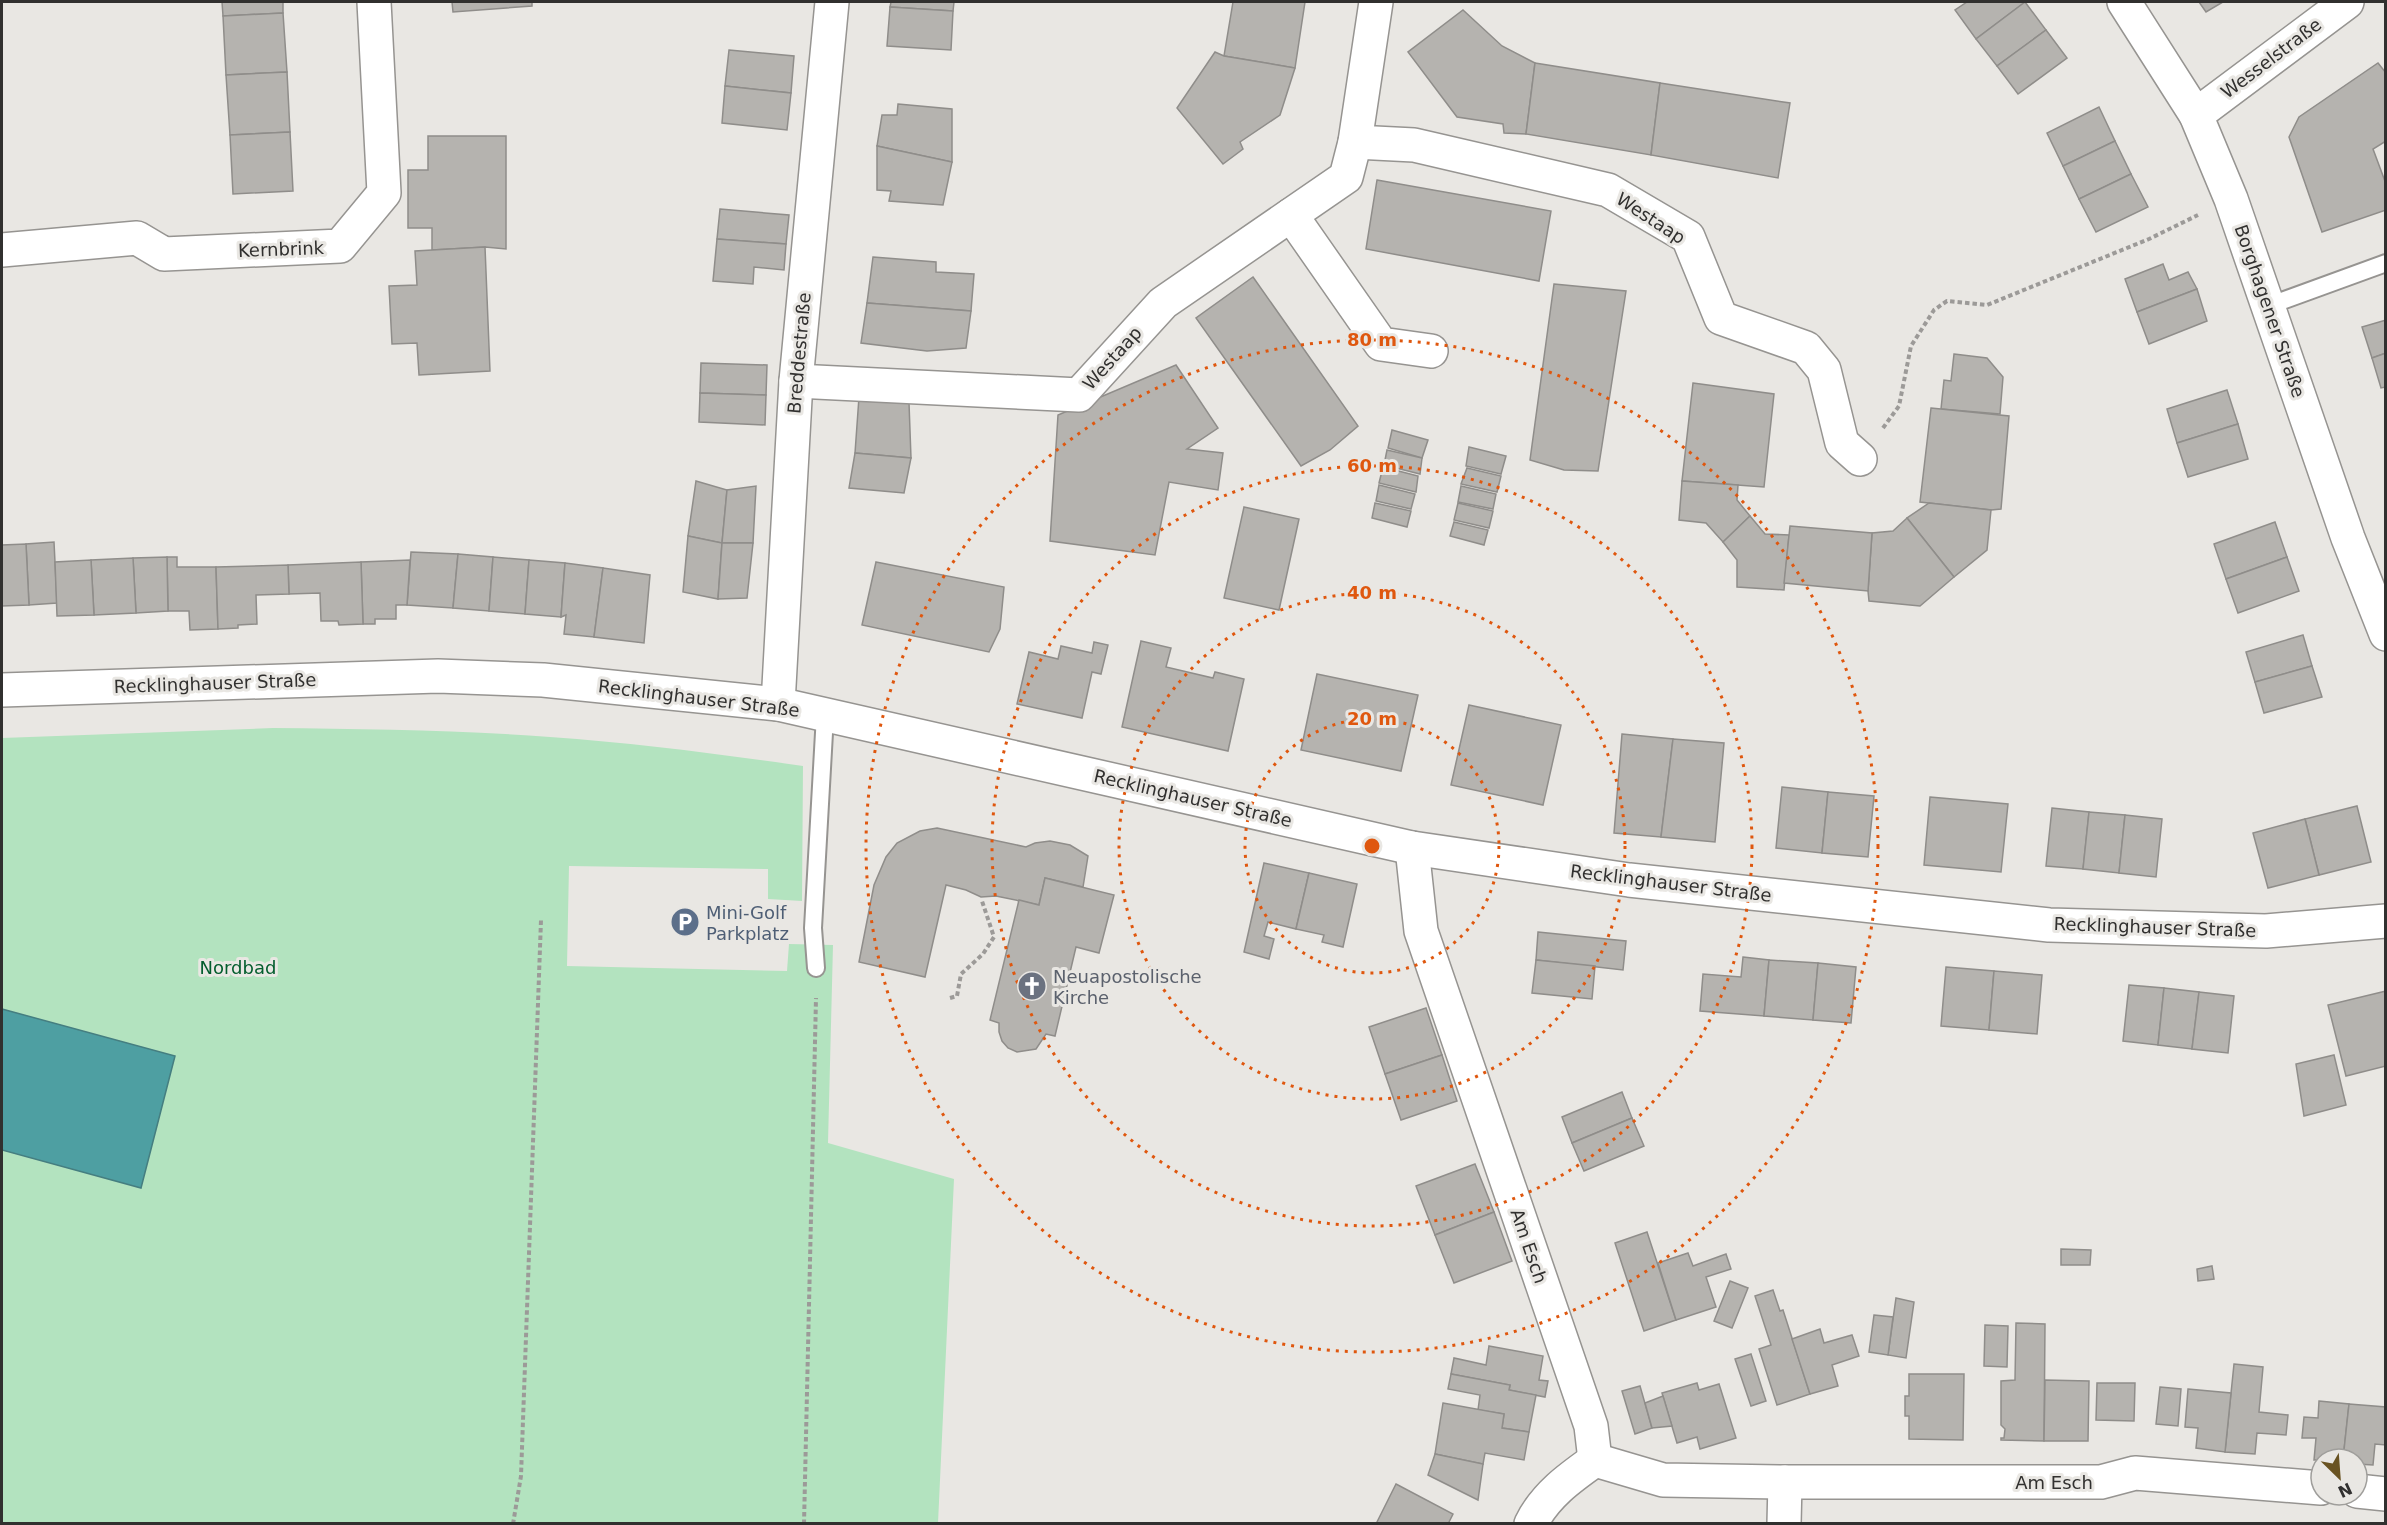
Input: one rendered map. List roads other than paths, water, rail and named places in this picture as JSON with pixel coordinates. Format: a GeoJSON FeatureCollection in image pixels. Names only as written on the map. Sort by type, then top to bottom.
{"type":"FeatureCollection","features":[{"type":"Feature","properties":{"kind":"street","name":"Kernbrink"},"geometry":{"type":"LineString","coordinates":[[2,250],[137,238],[164,254],[340,246],[384,193],[374,2]]}},
{"type":"Feature","properties":{"kind":"street","name":"Breddestraße"},"geometry":{"type":"LineString","coordinates":[[778,704],[796,381],[832,2]]}},
{"type":"Feature","properties":{"kind":"street","name":"Westaap"},"geometry":{"type":"LineString","coordinates":[[796,381],[1079,394],[1162,303],[1346,177],[1355,142],[1376,2]]}},
{"type":"Feature","properties":{"kind":"street","name":"Borghagener Straße"},"geometry":{"type":"LineString","coordinates":[[2124,2],[2196,115],[2231,200],[2348,538],[2385,634]]}},
{"type":"Feature","properties":{"kind":"street","name":"Wesselstraße"},"geometry":{"type":"LineString","coordinates":[[2196,115],[2347,2]]}},
{"type":"Feature","properties":{"kind":"street","name":"Westaap"},"geometry":{"type":"LineString","coordinates":[[1355,142],[1414,145],[1608,190],[1688,237],[1721,318],[1806,348],[1824,370],[1842,443],[1860,459]]}},
{"type":"Feature","properties":{"kind":"street"},"geometry":{"type":"LineString","coordinates":[[1291,215],[1381,344],[1431,351]]}},
{"type":"Feature","properties":{"kind":"street","name":"Recklinghauser Straße"},"geometry":{"type":"LineString","coordinates":[[2,690],[438,676],[543,680],[778,704],[1412,848],[1629,880],[2049,925],[2266,931],[2385,921]]}},
{"type":"Feature","properties":{"kind":"street","name":"Am Esch"},"geometry":{"type":"LineString","coordinates":[[1412,848],[1421,931],[1591,1426],[1595,1460],[1663,1480],[2101,1482],[2135,1473],[2309,1487]]}},
{"type":"Feature","properties":{"kind":"street"},"geometry":{"type":"LineString","coordinates":[[1531,1524],[1535,1515],[1562,1484],[1595,1460]]}},
{"type":"Feature","properties":{"kind":"street"},"geometry":{"type":"LineString","coordinates":[[1784,1524],[1785,1482]]}},
{"type":"Feature","properties":{"kind":"street"},"geometry":{"type":"LineString","coordinates":[[2369,1492],[2385,1494]]}},
{"type":"Feature","properties":{"kind":"lane"},"geometry":{"type":"LineString","coordinates":[[2268,306],[2385,263]]}},
{"type":"Feature","properties":{"kind":"lane"},"geometry":{"type":"LineString","coordinates":[[816,968],[813,928],[825,715]]}},
{"type":"Feature","properties":{"kind":"water"},"geometry":{"type":"Polygon","coordinates":[[[2,1009],[175,1056],[141,1188],[2,1150],[2,1009]]]}},
{"type":"Feature","properties":{"kind":"place","name":"Mini-Golf Parkplatz"},"geometry":{"type":"Point","coordinates":[685,922]}},
{"type":"Feature","properties":{"kind":"place","name":"Neuapostolische Kirche"},"geometry":{"type":"Point","coordinates":[1032,986]}},
{"type":"Feature","properties":{"kind":"park label","name":"Nordbad"},"geometry":{"type":"Point","coordinates":[238,967]}}]}
